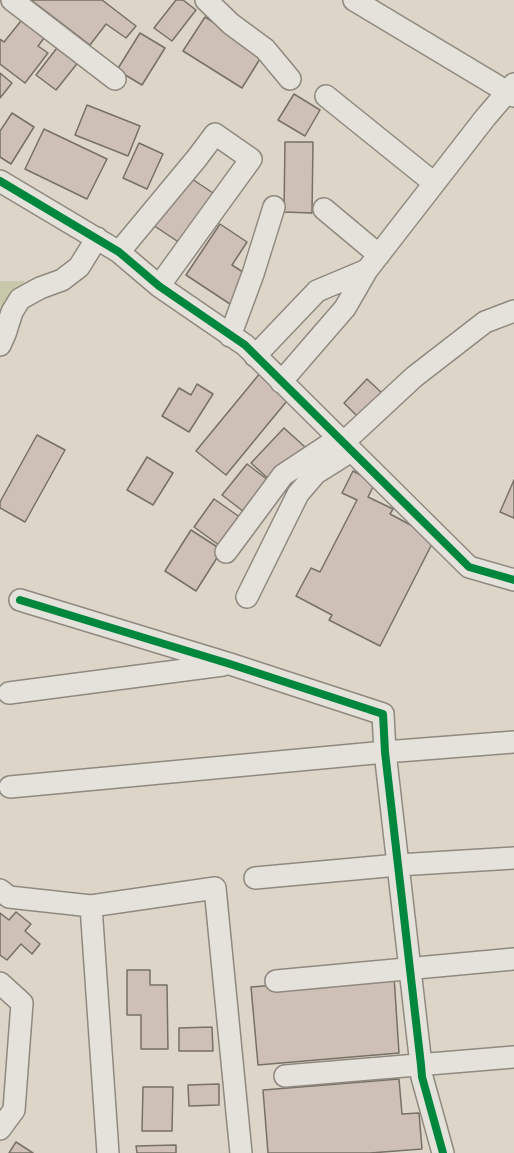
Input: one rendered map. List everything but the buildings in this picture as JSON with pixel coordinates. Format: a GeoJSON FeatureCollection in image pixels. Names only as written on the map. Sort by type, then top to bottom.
{"type":"FeatureCollection","features":[{"type":"Feature","properties":{"kind":"street"},"geometry":{"type":"LineString","coordinates":[[12,0],[115,79]]}},
{"type":"Feature","properties":{"kind":"street"},"geometry":{"type":"LineString","coordinates":[[206,0],[231,24],[266,49],[290,79]]}},
{"type":"Feature","properties":{"kind":"street"},"geometry":{"type":"LineString","coordinates":[[281,382],[345,308],[373,263],[484,118],[512,90],[354,0]]}},
{"type":"Feature","properties":{"kind":"street"},"geometry":{"type":"LineString","coordinates":[[326,96],[434,183]]}},
{"type":"Feature","properties":{"kind":"street"},"geometry":{"type":"LineString","coordinates":[[119,252],[215,134],[251,159],[159,286]]}},
{"type":"Feature","properties":{"kind":"street"},"geometry":{"type":"LineString","coordinates":[[0,181],[119,252],[159,286],[245,345],[469,567],[514,580]]}},
{"type":"Feature","properties":{"kind":"street"},"geometry":{"type":"LineString","coordinates":[[230,336],[274,207]]}},
{"type":"Feature","properties":{"kind":"street"},"geometry":{"type":"LineString","coordinates":[[324,209],[373,263]]}},
{"type":"Feature","properties":{"kind":"street"},"geometry":{"type":"LineString","coordinates":[[0,345],[12,312],[10,301],[62,280],[78,267],[97,238]]}},
{"type":"Feature","properties":{"kind":"street"},"geometry":{"type":"LineString","coordinates":[[255,356],[317,291],[373,263]]}},
{"type":"Feature","properties":{"kind":"street"},"geometry":{"type":"LineString","coordinates":[[247,597],[298,494],[316,473],[414,377],[485,322],[514,311]]}},
{"type":"Feature","properties":{"kind":"street"},"geometry":{"type":"LineString","coordinates":[[226,552],[283,475],[345,444]]}},
{"type":"Feature","properties":{"kind":"street"},"geometry":{"type":"LineString","coordinates":[[20,600],[230,664],[383,714],[385,752],[420,1065],[443,1153]]}},
{"type":"Feature","properties":{"kind":"street"},"geometry":{"type":"LineString","coordinates":[[9,693],[230,664]]}},
{"type":"Feature","properties":{"kind":"street"},"geometry":{"type":"LineString","coordinates":[[10,787],[514,742]]}},
{"type":"Feature","properties":{"kind":"street"},"geometry":{"type":"LineString","coordinates":[[255,878],[398,865],[514,858]]}},
{"type":"Feature","properties":{"kind":"street"},"geometry":{"type":"LineString","coordinates":[[0,890],[9,897],[91,906],[215,888],[241,1153]]}},
{"type":"Feature","properties":{"kind":"street"},"geometry":{"type":"LineString","coordinates":[[91,906],[107,1144],[92,1153]]}},
{"type":"Feature","properties":{"kind":"street"},"geometry":{"type":"LineString","coordinates":[[276,981],[514,959]]}},
{"type":"Feature","properties":{"kind":"street"},"geometry":{"type":"LineString","coordinates":[[0,983],[22,1003],[7,1104],[0,1129]]}},
{"type":"Feature","properties":{"kind":"street"},"geometry":{"type":"LineString","coordinates":[[285,1076],[514,1057]]}},
{"type":"Feature","properties":{"kind":"green space"},"geometry":{"type":"Polygon","coordinates":[[[0,281],[25,281],[16,297],[0,307],[0,281]]]}},
{"type":"Feature","properties":{"kind":"cycle path"},"geometry":{"type":"LineString","coordinates":[[0,181],[119,252],[159,286],[245,345],[469,567],[514,580]]}},
{"type":"Feature","properties":{"kind":"cycle path"},"geometry":{"type":"LineString","coordinates":[[20,600],[230,664],[383,714],[385,752],[422,1077],[443,1153]]}}]}
